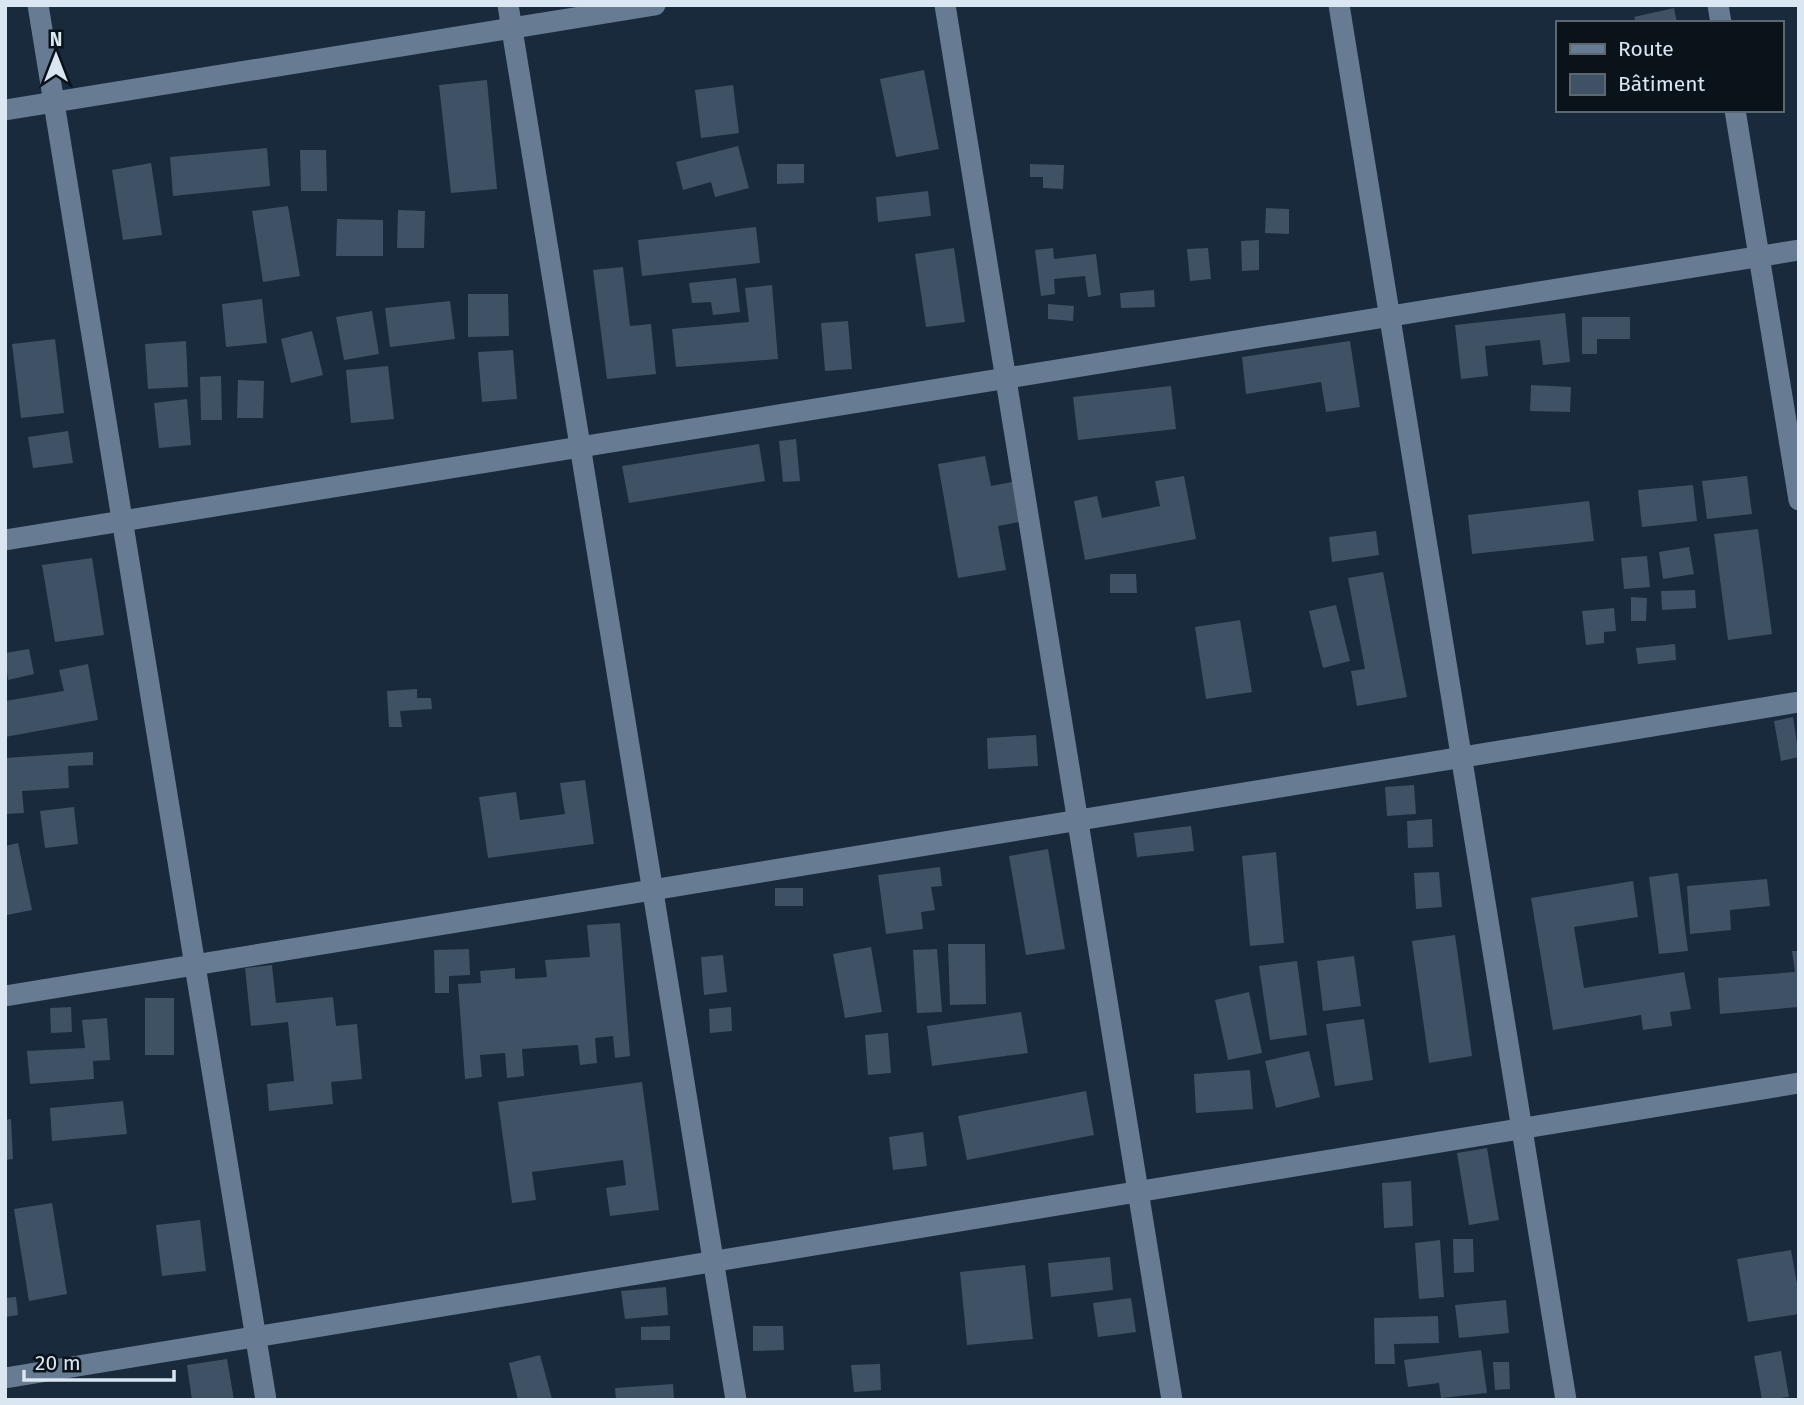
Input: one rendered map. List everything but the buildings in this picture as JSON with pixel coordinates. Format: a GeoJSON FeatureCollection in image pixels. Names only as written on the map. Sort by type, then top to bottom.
{"type":"FeatureCollection","features":[{"type":"Feature","properties":{"kind":"street"},"geometry":{"type":"LineString","coordinates":[[38,5],[266,1400]]}},
{"type":"Feature","properties":{"kind":"street"},"geometry":{"type":"LineString","coordinates":[[508,5],[736,1400]]}},
{"type":"Feature","properties":{"kind":"street"},"geometry":{"type":"LineString","coordinates":[[5,110],[654,5]]}},
{"type":"Feature","properties":{"kind":"street"},"geometry":{"type":"LineString","coordinates":[[945,5],[1172,1400]]}},
{"type":"Feature","properties":{"kind":"street"},"geometry":{"type":"LineString","coordinates":[[1339,5],[1566,1400]]}},
{"type":"Feature","properties":{"kind":"street"},"geometry":{"type":"LineString","coordinates":[[1735,112],[1799,500]]}},
{"type":"Feature","properties":{"kind":"street"},"geometry":{"type":"LineString","coordinates":[[5,540],[1799,250]]}},
{"type":"Feature","properties":{"kind":"street"},"geometry":{"type":"LineString","coordinates":[[5,996],[1799,702]]}},
{"type":"Feature","properties":{"kind":"street"},"geometry":{"type":"LineString","coordinates":[[5,1378],[1799,1083]]}}]}
